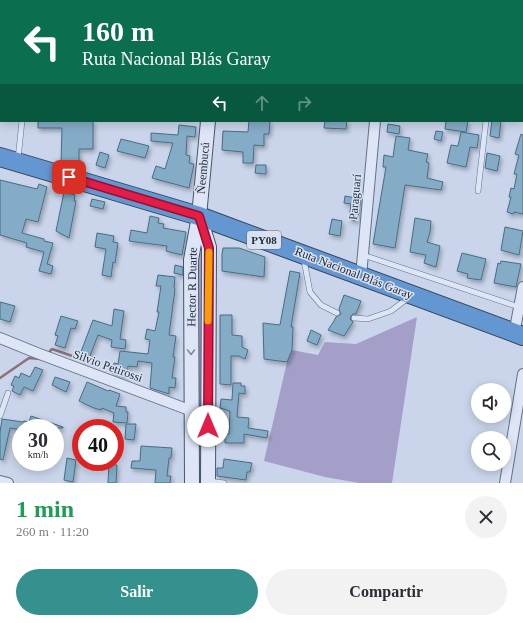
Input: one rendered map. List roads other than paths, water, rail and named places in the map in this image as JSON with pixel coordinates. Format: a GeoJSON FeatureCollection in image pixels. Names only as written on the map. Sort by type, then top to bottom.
{"type":"FeatureCollection","features":[{"type":"Feature","properties":{"kind":"highway","name":"Ruta Nacional Blás Garay"},"geometry":{"type":"LineString","coordinates":[[0,157],[199,216],[519,335]]}},
{"type":"Feature","properties":{"kind":"street","name":"Ñeembucú"},"geometry":{"type":"LineString","coordinates":[[199,216],[208,122]]}},
{"type":"Feature","properties":{"kind":"street","name":"Paraguarí"},"geometry":{"type":"LineString","coordinates":[[361,276],[375,122]]}},
{"type":"Feature","properties":{"kind":"street","name":"Hector R Duarte"},"geometry":{"type":"LineString","coordinates":[[192,483],[191,260],[199,216]]}},
{"type":"Feature","properties":{"kind":"street","name":"Hector R Duarte"},"geometry":{"type":"LineString","coordinates":[[199,216],[209,248],[208,482]]}},
{"type":"Feature","properties":{"kind":"street"},"geometry":{"type":"LineString","coordinates":[[519,335],[523,287]]}},
{"type":"Feature","properties":{"kind":"street","name":"Silvio Petirossi"},"geometry":{"type":"LineString","coordinates":[[0,338],[192,411],[208,412]]}},
{"type":"Feature","properties":{"kind":"street"},"geometry":{"type":"LineString","coordinates":[[505,483],[523,374]]}},
{"type":"Feature","properties":{"kind":"street"},"geometry":{"type":"LineString","coordinates":[[0,481],[8,483]]}},
{"type":"Feature","properties":{"kind":"lane"},"geometry":{"type":"LineString","coordinates":[[18,162],[22,122]]}},
{"type":"Feature","properties":{"kind":"lane"},"geometry":{"type":"LineString","coordinates":[[478,191],[486,122]]}},
{"type":"Feature","properties":{"kind":"lane"},"geometry":{"type":"LineString","coordinates":[[304,255],[310,292],[321,305],[337,313]]}},
{"type":"Feature","properties":{"kind":"lane"},"geometry":{"type":"LineString","coordinates":[[363,255],[521,308]]}},
{"type":"Feature","properties":{"kind":"lane"},"geometry":{"type":"LineString","coordinates":[[354,318],[368,319],[391,310],[412,295]]}},
{"type":"Feature","properties":{"kind":"lane"},"geometry":{"type":"LineString","coordinates":[[0,416],[8,393]]}},
{"type":"Feature","properties":{"kind":"lane"},"geometry":{"type":"LineString","coordinates":[[208,482],[224,483]]}},
{"type":"Feature","properties":{"kind":"waterway"},"geometry":{"type":"LineString","coordinates":[[50,351],[52,349],[81,359]]}},
{"type":"Feature","properties":{"kind":"waterway"},"geometry":{"type":"LineString","coordinates":[[0,378],[29,358],[41,359]]}}]}
